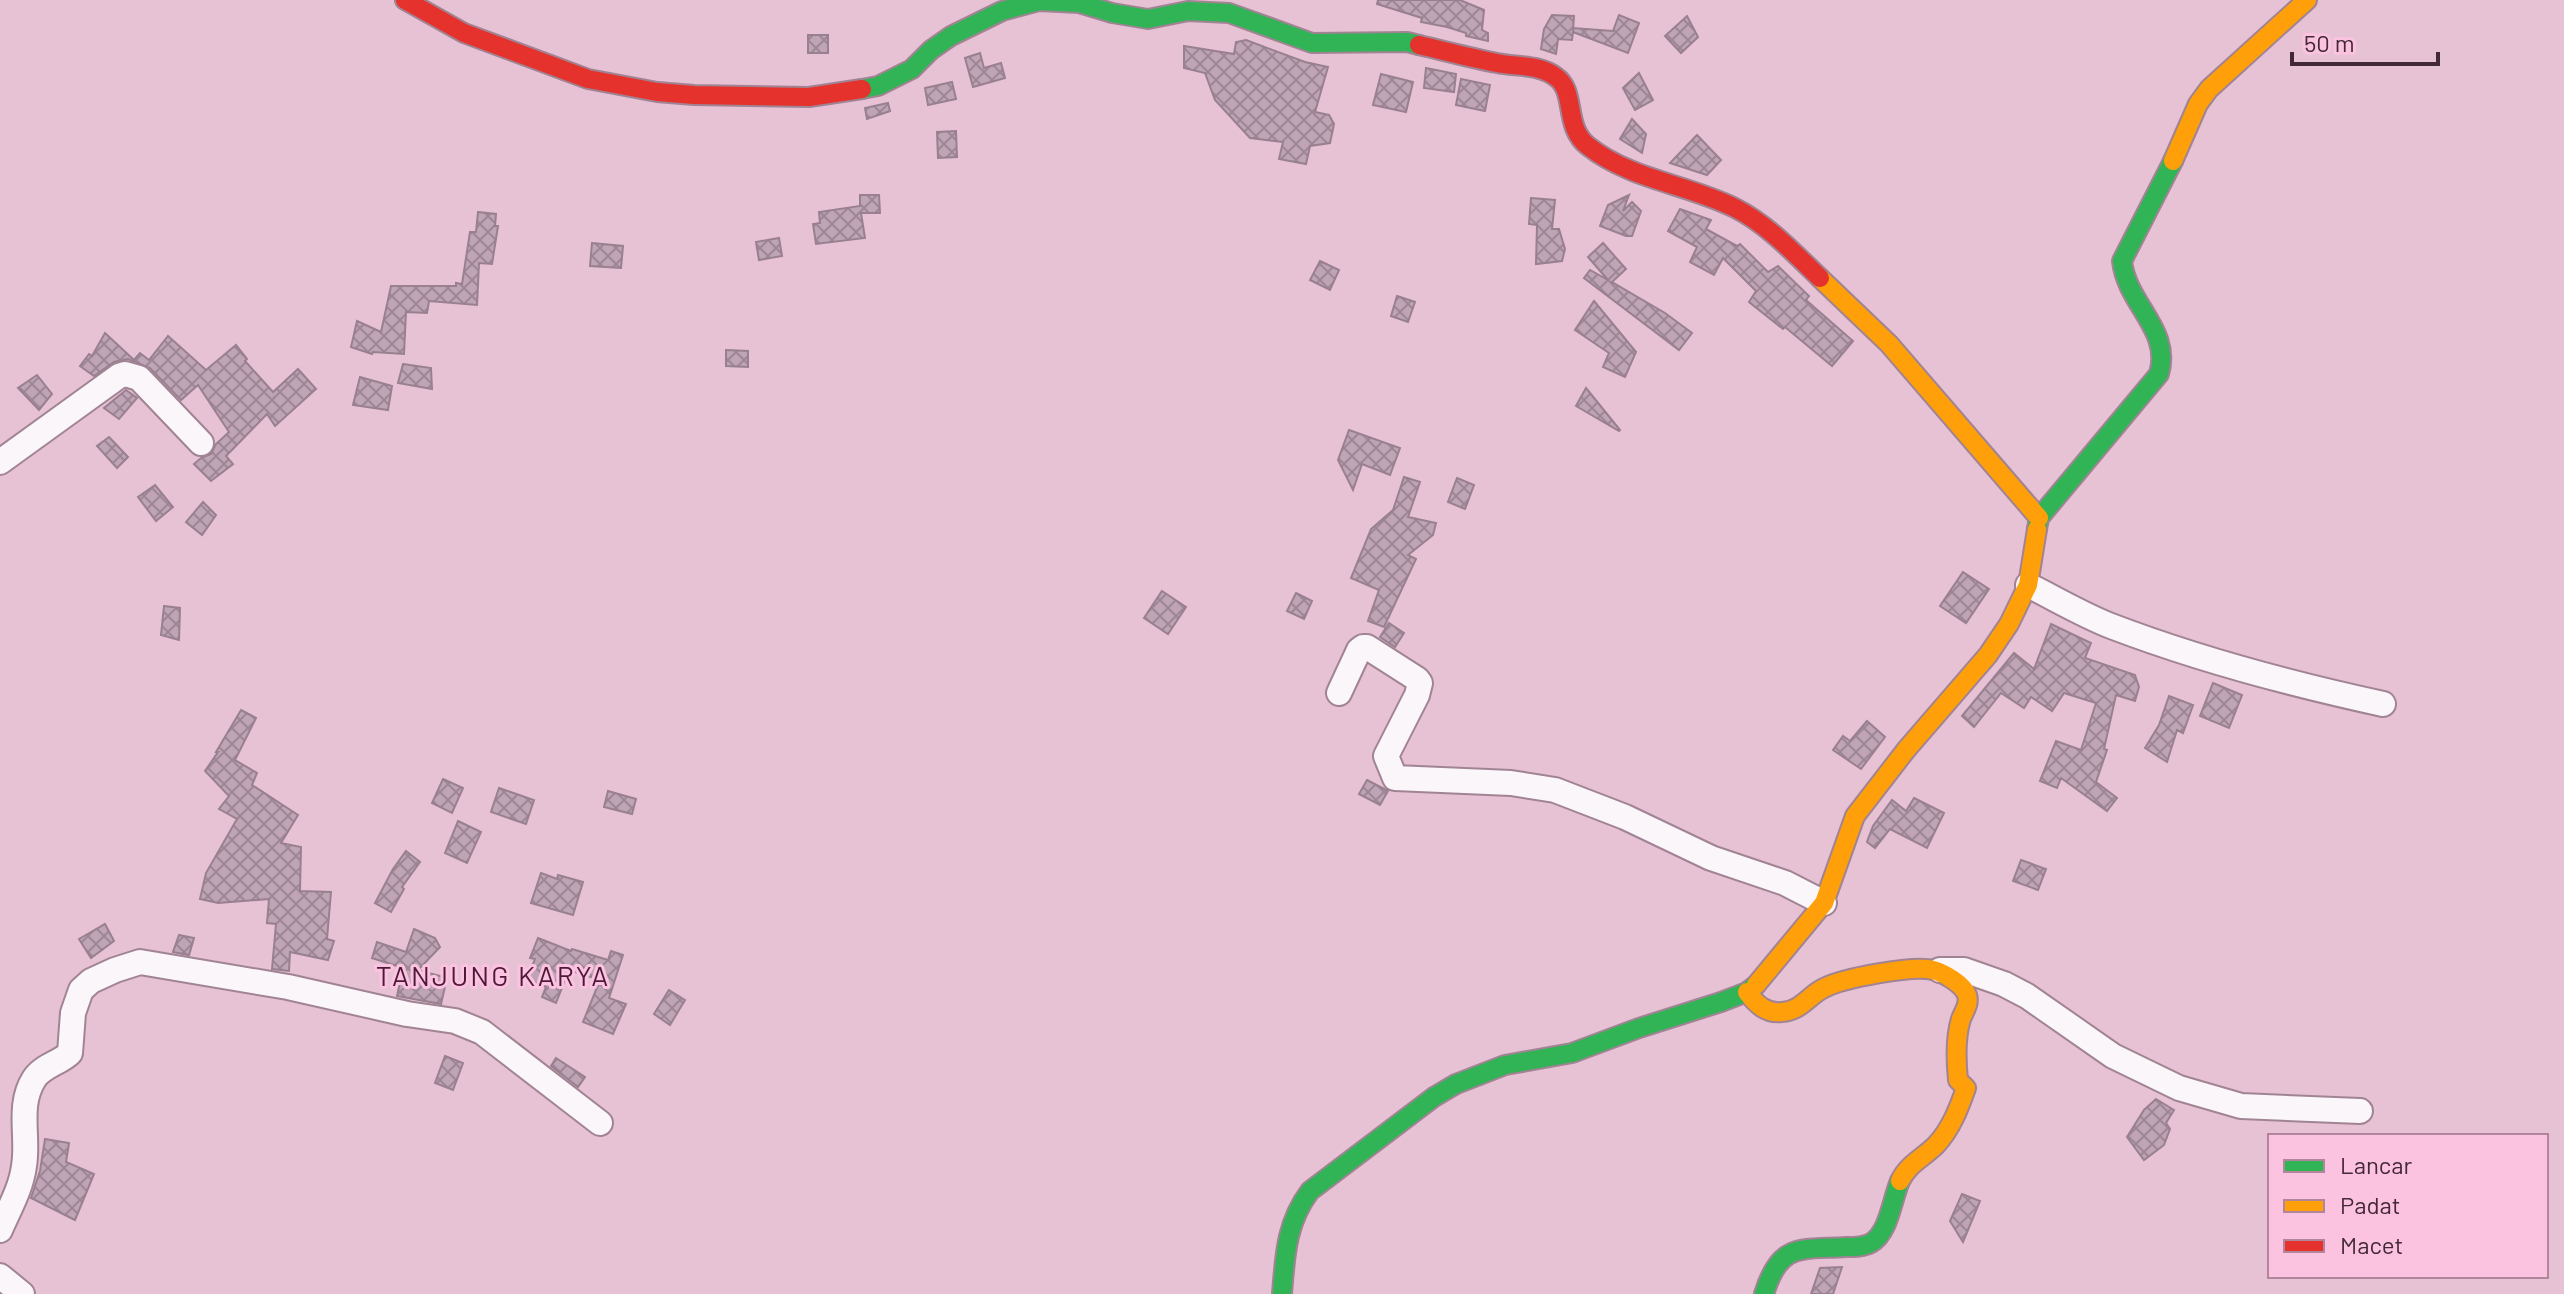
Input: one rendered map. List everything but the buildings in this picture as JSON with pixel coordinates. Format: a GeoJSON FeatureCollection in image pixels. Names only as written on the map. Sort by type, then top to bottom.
{"type":"FeatureCollection","features":[{"type":"Feature","properties":{"kind":"street"},"geometry":{"type":"LineString","coordinates":[[405,0],[464,33],[588,79],[657,92],[694,95],[809,97],[878,86],[912,69],[951,36],[1002,11],[1039,1],[1079,3],[1148,19],[1188,11],[1215,11],[1229,13],[1312,43],[1407,42],[1499,64],[1541,69],[1557,77],[1564,85],[1572,125],[1586,145],[1641,175],[1737,209],[1789,249],[1889,344],[2039,518]]}},
{"type":"Feature","properties":{"kind":"street"},"geometry":{"type":"LineString","coordinates":[[1282,1294],[1289,1224],[1297,1206],[1310,1191],[1434,1097],[1456,1084],[1505,1065],[1572,1053],[1747,992],[1774,967],[1824,903],[1855,816],[1906,750],[1988,655],[2009,624],[2028,585],[2039,518],[2159,374],[2165,363],[2164,349],[2121,274],[2122,261],[2159,191],[2198,104],[2209,89],[2307,0]]}},
{"type":"Feature","properties":{"kind":"street"},"geometry":{"type":"LineString","coordinates":[[0,462],[125,374],[139,378],[201,443]]}},
{"type":"Feature","properties":{"kind":"street"},"geometry":{"type":"LineString","coordinates":[[2028,585],[2108,625],[2173,648],[2283,682],[2383,704]]}},
{"type":"Feature","properties":{"kind":"street"},"geometry":{"type":"LineString","coordinates":[[1339,693],[1363,647],[1417,679],[1420,688],[1386,756],[1395,778],[1511,783],[1555,790],[1625,817],[1711,858],[1785,883],[1824,903]]}},
{"type":"Feature","properties":{"kind":"street"},"geometry":{"type":"LineString","coordinates":[[0,1230],[17,1195],[24,1169],[24,1113],[32,1082],[38,1073],[70,1053],[73,1013],[81,990],[103,976],[140,962],[274,984],[469,1025],[600,1123]]}},
{"type":"Feature","properties":{"kind":"street"},"geometry":{"type":"LineString","coordinates":[[1747,992],[1762,1010],[1778,1013],[1801,1006],[1825,987],[1914,970],[1964,970],[2027,996],[2113,1056],[2179,1088],[2241,1106],[2360,1111]]}},
{"type":"Feature","properties":{"kind":"street"},"geometry":{"type":"LineString","coordinates":[[1764,1294],[1776,1263],[1784,1253],[1801,1249],[1870,1245],[1880,1235],[1906,1170],[1931,1150],[1949,1129],[1966,1088],[1958,1080],[1957,1071],[1960,1020],[1968,999],[1955,982],[1934,970]]}},
{"type":"Feature","properties":{"kind":"street"},"geometry":{"type":"LineString","coordinates":[[0,1276],[22,1294]]}},
{"type":"Feature","properties":{"kind":"traffic: fast"},"geometry":{"type":"LineString","coordinates":[[862,89],[878,86],[912,69],[951,36],[1002,11],[1039,1],[1079,3],[1148,19],[1188,11],[1229,13],[1312,43],[1407,42],[1419,45]]}},
{"type":"Feature","properties":{"kind":"traffic: fast"},"geometry":{"type":"LineString","coordinates":[[2037,529],[2039,518],[2159,374],[2159,344],[2132,291],[2122,261],[2173,161]]}},
{"type":"Feature","properties":{"kind":"traffic: fast"},"geometry":{"type":"LineString","coordinates":[[1282,1294],[1291,1228],[1310,1191],[1434,1097],[1456,1084],[1505,1065],[1572,1053],[1721,1002],[1756,985]]}},
{"type":"Feature","properties":{"kind":"traffic: fast"},"geometry":{"type":"LineString","coordinates":[[1764,1294],[1777,1265],[1794,1252],[1871,1243],[1886,1224],[1900,1181]]}},
{"type":"Feature","properties":{"kind":"traffic: slow"},"geometry":{"type":"LineString","coordinates":[[2173,161],[2198,104],[2209,89],[2307,0]]}},
{"type":"Feature","properties":{"kind":"traffic: slow"},"geometry":{"type":"LineString","coordinates":[[1820,278],[1889,344],[2039,518]]}},
{"type":"Feature","properties":{"kind":"traffic: slow"},"geometry":{"type":"LineString","coordinates":[[1756,985],[1824,903],[1855,816],[1906,750],[1988,655],[2009,624],[2028,585],[2037,529]]}},
{"type":"Feature","properties":{"kind":"traffic: slow"},"geometry":{"type":"LineString","coordinates":[[1747,992],[1762,1007],[1782,1012],[1800,1006],[1833,984],[1910,969],[1933,970],[1948,976],[1965,991],[1968,1001],[1959,1026],[1956,1057],[1958,1080],[1966,1088],[1946,1132],[1907,1170],[1900,1181]]}},
{"type":"Feature","properties":{"kind":"traffic: jam"},"geometry":{"type":"LineString","coordinates":[[405,0],[464,33],[588,79],[657,92],[694,95],[809,97],[862,89]]}},
{"type":"Feature","properties":{"kind":"traffic: jam"},"geometry":{"type":"LineString","coordinates":[[1419,45],[1497,63],[1535,68],[1556,77],[1566,91],[1575,129],[1588,146],[1622,167],[1735,208],[1780,240],[1820,278]]}},
{"type":"Feature","properties":{"kind":"district","name":"TANJUNG KARYA"},"geometry":{"type":"Point","coordinates":[493,975]}}]}
